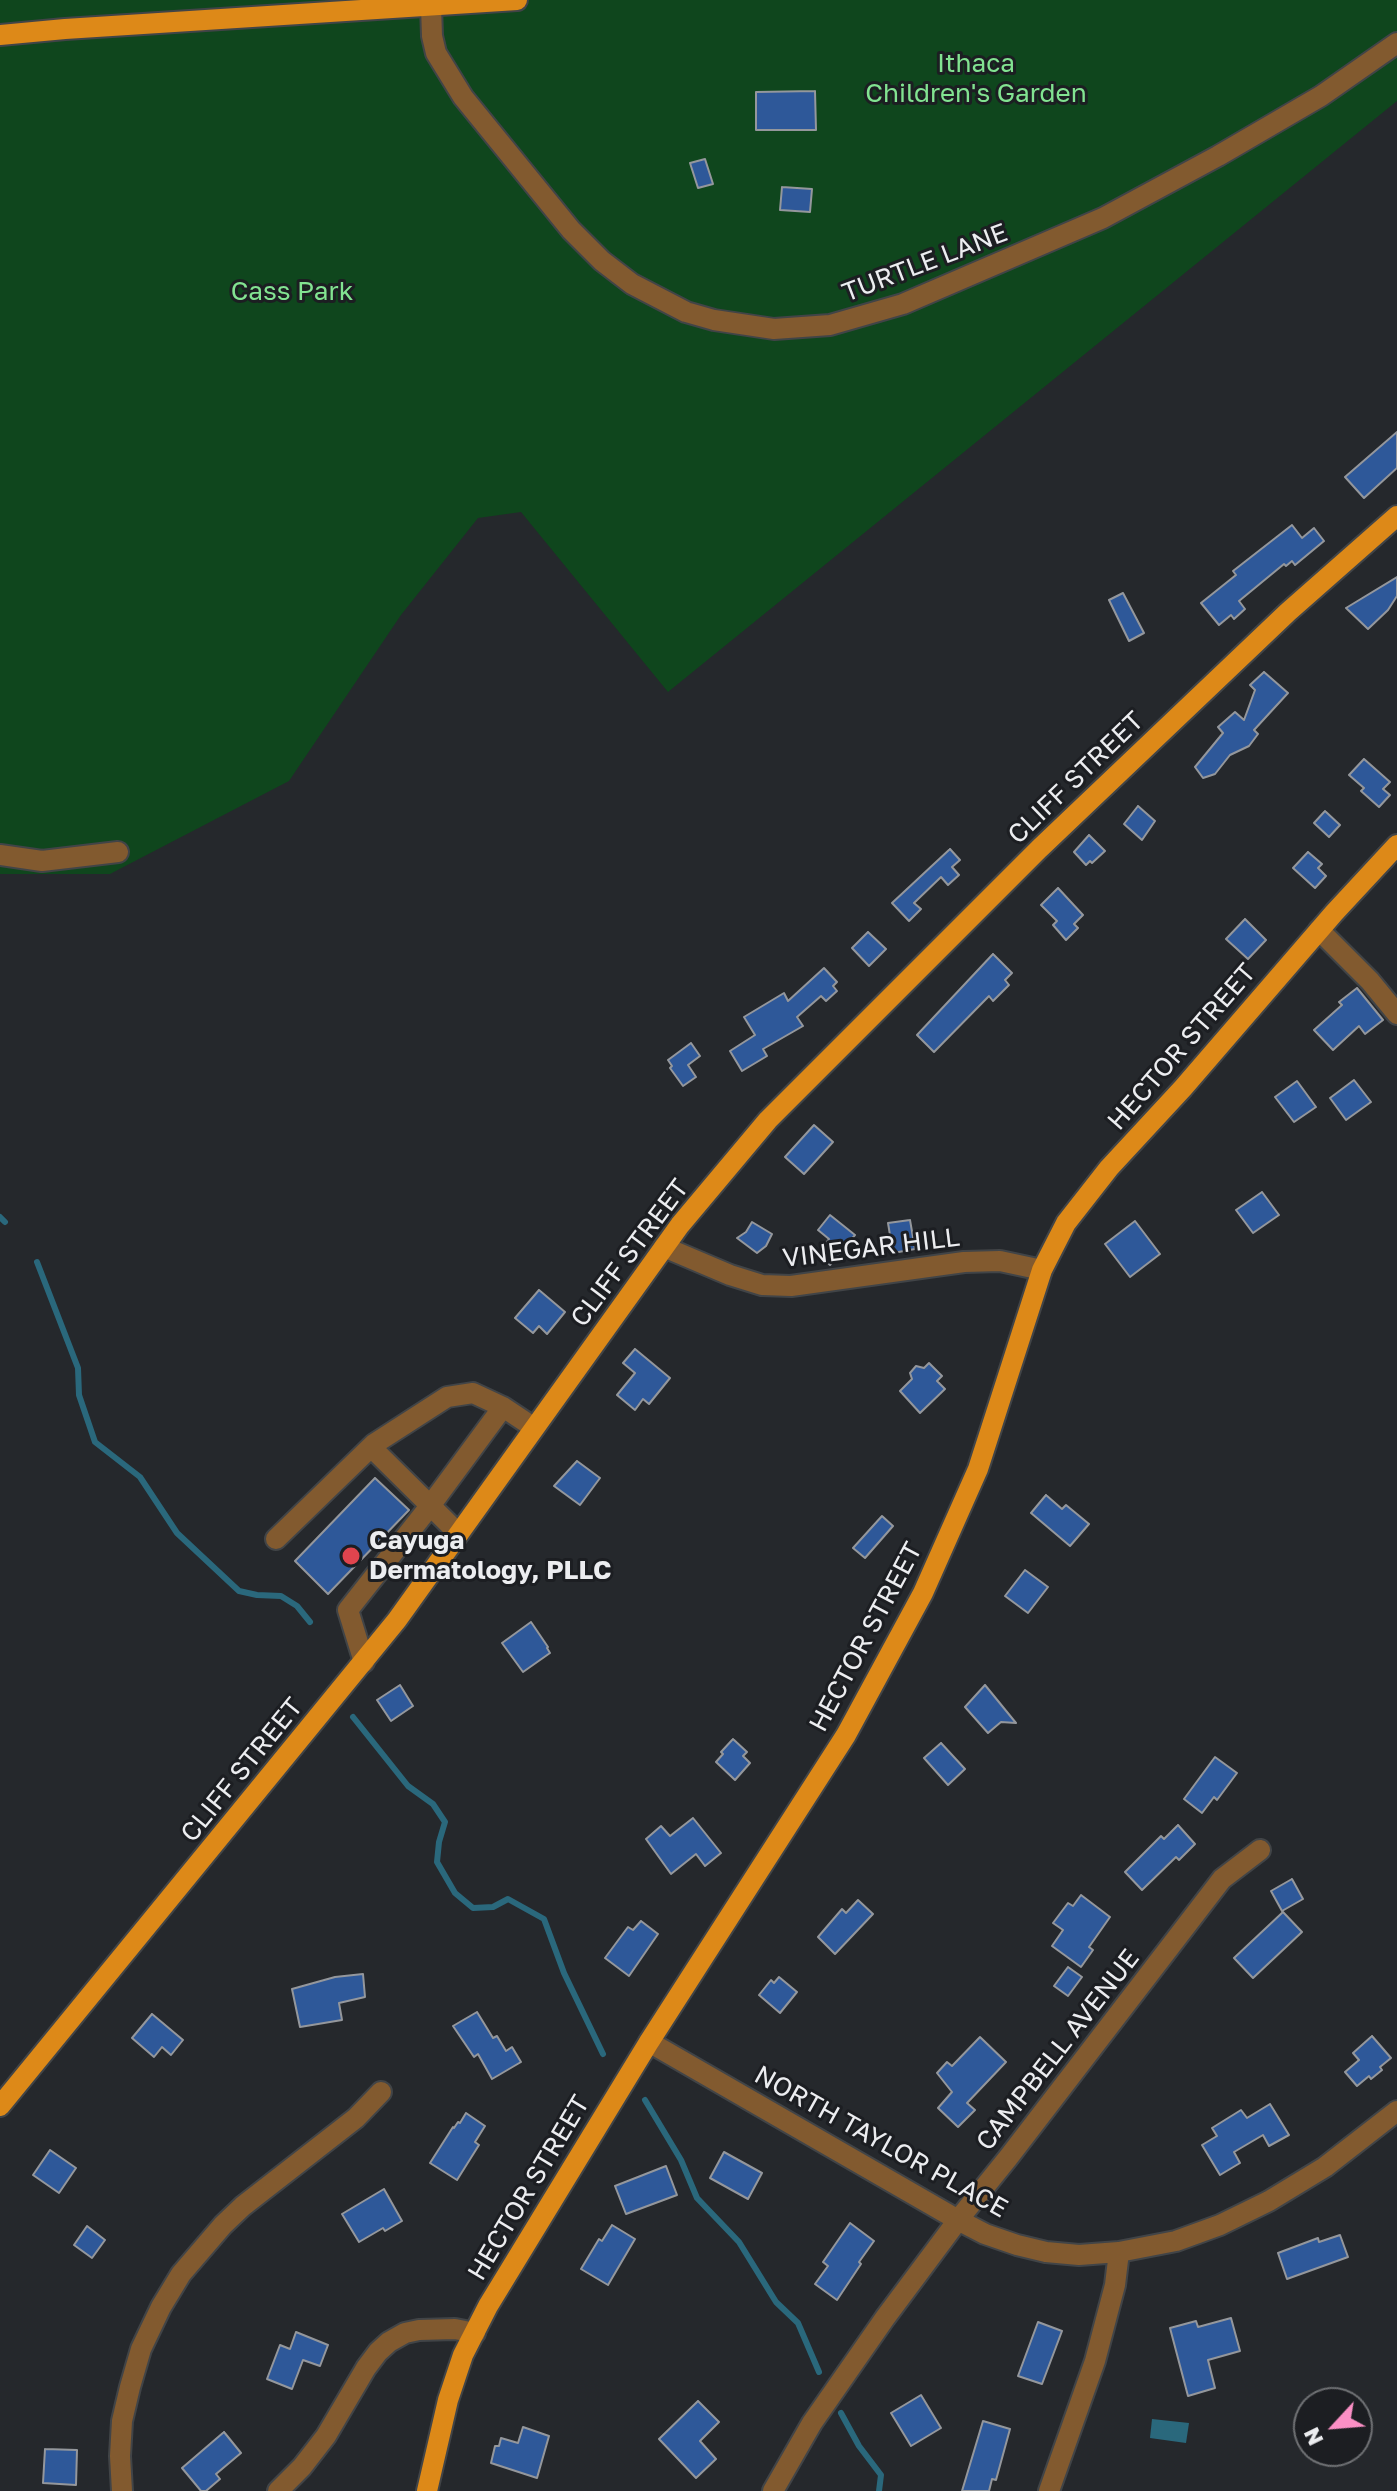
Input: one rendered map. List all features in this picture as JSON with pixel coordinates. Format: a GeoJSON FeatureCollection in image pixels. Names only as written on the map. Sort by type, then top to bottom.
{"type":"FeatureCollection","features":[{"type":"Feature","properties":{"kind":"main road"},"geometry":{"type":"LineString","coordinates":[[0,35],[517,0]]}},
{"type":"Feature","properties":{"kind":"main road","name":"CLIFF STREET"},"geometry":{"type":"LineString","coordinates":[[0,2106],[397,1620],[664,1247],[768,1120],[1039,849],[1288,612],[1397,516]]}},
{"type":"Feature","properties":{"kind":"main road","name":"HECTOR STREET"},"geometry":{"type":"LineString","coordinates":[[427,2491],[446,2406],[463,2355],[506,2275],[649,2042],[846,1735],[920,1599],[978,1469],[1042,1270],[1066,1223],[1109,1168],[1397,845]]}},
{"type":"Feature","properties":{"kind":"street","name":"TURTLE LANE"},"geometry":{"type":"LineString","coordinates":[[431,6],[432,36],[443,67],[487,128],[571,230],[602,261],[632,284],[686,312],[714,320],[774,329],[830,325],[903,304],[1103,218],[1321,96],[1397,43]]}},
{"type":"Feature","properties":{"kind":"street"},"geometry":{"type":"LineString","coordinates":[[0,855],[42,861],[118,852]]}},
{"type":"Feature","properties":{"kind":"street"},"geometry":{"type":"LineString","coordinates":[[1319,930],[1370,981],[1397,1014]]}},
{"type":"Feature","properties":{"kind":"street","name":"VINEGAR HILL"},"geometry":{"type":"LineString","coordinates":[[664,1247],[762,1285],[791,1286],[964,1262],[1000,1261],[1042,1270]]}},
{"type":"Feature","properties":{"kind":"street"},"geometry":{"type":"LineString","coordinates":[[276,1539],[371,1447],[447,1397],[473,1393],[503,1407],[533,1427]]}},
{"type":"Feature","properties":{"kind":"street"},"geometry":{"type":"LineString","coordinates":[[364,1662],[348,1610],[503,1407]]}},
{"type":"Feature","properties":{"kind":"street"},"geometry":{"type":"LineString","coordinates":[[371,1447],[458,1533]]}},
{"type":"Feature","properties":{"kind":"street","name":"CAMPBELL AVENUE"},"geometry":{"type":"LineString","coordinates":[[773,2491],[812,2423],[958,2220],[1222,1879],[1260,1850]]}},
{"type":"Feature","properties":{"kind":"street","name":"NORTH TAYLOR PLACE"},"geometry":{"type":"LineString","coordinates":[[649,2042],[958,2220],[985,2234],[1046,2252],[1079,2255],[1119,2252],[1176,2241],[1220,2225],[1269,2201],[1325,2167],[1397,2111]]}},
{"type":"Feature","properties":{"kind":"street"},"geometry":{"type":"LineString","coordinates":[[122,2491],[122,2421],[130,2387],[141,2349],[181,2274],[243,2206],[356,2118],[381,2092]]}},
{"type":"Feature","properties":{"kind":"street"},"geometry":{"type":"LineString","coordinates":[[1049,2491],[1095,2361],[1115,2285],[1119,2252]]}},
{"type":"Feature","properties":{"kind":"street"},"geometry":{"type":"LineString","coordinates":[[278,2491],[326,2436],[366,2368],[389,2342],[405,2333],[419,2330],[455,2329],[475,2333]]}},
{"type":"Feature","properties":{"kind":"green space","name":"Cass Park"},"geometry":{"type":"Polygon","coordinates":[[[0,0],[1397,0],[1397,101],[668,692],[521,512],[478,518],[401,615],[289,781],[110,874],[0,874],[0,0]]]}},
{"type":"Feature","properties":{"kind":"water"},"geometry":{"type":"Polygon","coordinates":[[[1152,2419],[1189,2423],[1186,2443],[1150,2438],[1152,2419]]]}},
{"type":"Feature","properties":{"kind":"building"},"geometry":{"type":"Polygon","coordinates":[[[815,91],[816,130],[756,130],[756,92],[815,91]]]}},
{"type":"Feature","properties":{"kind":"building"},"geometry":{"type":"Polygon","coordinates":[[[705,159],[713,184],[698,188],[690,163],[705,159]]]}},
{"type":"Feature","properties":{"kind":"building"},"geometry":{"type":"Polygon","coordinates":[[[782,187],[812,189],[810,212],[780,210],[782,187]]]}},
{"type":"Feature","properties":{"kind":"building"},"geometry":{"type":"Polygon","coordinates":[[[1397,432],[1397,468],[1364,498],[1345,477],[1397,432]]]}},
{"type":"Feature","properties":{"kind":"building"},"geometry":{"type":"Polygon","coordinates":[[[1292,525],[1302,538],[1314,528],[1324,541],[1295,565],[1292,561],[1286,566],[1284,564],[1239,601],[1245,609],[1234,619],[1231,615],[1219,625],[1201,603],[1236,575],[1233,571],[1292,525]]]}},
{"type":"Feature","properties":{"kind":"building"},"geometry":{"type":"Polygon","coordinates":[[[1397,577],[1397,596],[1388,610],[1368,629],[1346,608],[1397,577]]]}},
{"type":"Feature","properties":{"kind":"building"},"geometry":{"type":"Polygon","coordinates":[[[1123,593],[1144,633],[1129,641],[1109,600],[1123,593]]]}},
{"type":"Feature","properties":{"kind":"building"},"geometry":{"type":"Polygon","coordinates":[[[1264,672],[1288,693],[1254,730],[1258,734],[1249,746],[1230,755],[1215,774],[1203,778],[1195,767],[1223,733],[1218,727],[1235,712],[1244,720],[1255,690],[1250,685],[1264,672]]]}},
{"type":"Feature","properties":{"kind":"building"},"geometry":{"type":"Polygon","coordinates":[[[1364,759],[1390,782],[1383,789],[1390,795],[1379,807],[1349,775],[1364,759]]]}},
{"type":"Feature","properties":{"kind":"building"},"geometry":{"type":"Polygon","coordinates":[[[1138,806],[1155,821],[1142,840],[1124,824],[1138,806]]]}},
{"type":"Feature","properties":{"kind":"building"},"geometry":{"type":"Polygon","coordinates":[[[1325,811],[1340,825],[1329,837],[1314,823],[1325,811]]]}},
{"type":"Feature","properties":{"kind":"building"},"geometry":{"type":"Polygon","coordinates":[[[1089,835],[1105,851],[1086,865],[1074,852],[1089,835]]]}},
{"type":"Feature","properties":{"kind":"building"},"geometry":{"type":"Polygon","coordinates":[[[950,849],[960,860],[952,867],[959,875],[948,885],[941,877],[914,903],[921,909],[909,921],[892,903],[950,849]]]}},
{"type":"Feature","properties":{"kind":"building"},"geometry":{"type":"Polygon","coordinates":[[[1308,852],[1322,864],[1318,868],[1326,876],[1315,888],[1293,868],[1308,852]]]}},
{"type":"Feature","properties":{"kind":"building"},"geometry":{"type":"Polygon","coordinates":[[[1058,888],[1083,915],[1074,924],[1078,928],[1066,940],[1053,925],[1057,921],[1041,905],[1058,888]]]}},
{"type":"Feature","properties":{"kind":"building"},"geometry":{"type":"Polygon","coordinates":[[[1245,919],[1266,940],[1248,959],[1226,939],[1245,919]]]}},
{"type":"Feature","properties":{"kind":"building"},"geometry":{"type":"Polygon","coordinates":[[[868,932],[886,949],[869,966],[852,948],[868,932]]]}},
{"type":"Feature","properties":{"kind":"building"},"geometry":{"type":"Polygon","coordinates":[[[993,954],[1012,973],[1005,980],[1009,985],[993,1001],[989,996],[934,1052],[917,1035],[993,954]]]}},
{"type":"Feature","properties":{"kind":"building"},"geometry":{"type":"Polygon","coordinates":[[[824,968],[837,982],[833,986],[837,991],[826,1001],[821,996],[797,1017],[803,1026],[763,1049],[767,1056],[742,1071],[730,1051],[755,1035],[744,1017],[784,993],[788,1001],[824,968]]]}},
{"type":"Feature","properties":{"kind":"building"},"geometry":{"type":"Polygon","coordinates":[[[1357,988],[1383,1020],[1365,1034],[1359,1026],[1333,1050],[1314,1030],[1342,1005],[1339,1002],[1357,988]]]}},
{"type":"Feature","properties":{"kind":"building"},"geometry":{"type":"Polygon","coordinates":[[[691,1043],[700,1056],[688,1065],[696,1077],[683,1086],[668,1060],[691,1043]]]}},
{"type":"Feature","properties":{"kind":"building"},"geometry":{"type":"Polygon","coordinates":[[[1354,1080],[1371,1102],[1346,1120],[1330,1098],[1354,1080]]]}},
{"type":"Feature","properties":{"kind":"building"},"geometry":{"type":"Polygon","coordinates":[[[1297,1081],[1316,1107],[1294,1122],[1275,1097],[1297,1081]]]}},
{"type":"Feature","properties":{"kind":"building"},"geometry":{"type":"Polygon","coordinates":[[[814,1125],[833,1142],[804,1174],[785,1157],[814,1125]]]}},
{"type":"Feature","properties":{"kind":"building"},"geometry":{"type":"Polygon","coordinates":[[[1262,1192],[1279,1215],[1253,1233],[1236,1210],[1262,1192]]]}},
{"type":"Feature","properties":{"kind":"building"},"geometry":{"type":"Polygon","coordinates":[[[830,1215],[855,1235],[830,1265],[817,1254],[829,1239],[818,1230],[830,1215]]]}},
{"type":"Feature","properties":{"kind":"building"},"geometry":{"type":"Polygon","coordinates":[[[910,1220],[915,1249],[893,1253],[888,1223],[910,1220]]]}},
{"type":"Feature","properties":{"kind":"building"},"geometry":{"type":"Polygon","coordinates":[[[1135,1221],[1160,1254],[1130,1277],[1105,1244],[1135,1221]]]}},
{"type":"Feature","properties":{"kind":"building"},"geometry":{"type":"Polygon","coordinates":[[[752,1222],[772,1234],[766,1246],[757,1253],[737,1238],[746,1232],[752,1222]]]}},
{"type":"Feature","properties":{"kind":"building"},"geometry":{"type":"Polygon","coordinates":[[[539,1290],[565,1312],[547,1334],[539,1326],[533,1333],[515,1318],[539,1290]]]}},
{"type":"Feature","properties":{"kind":"building"},"geometry":{"type":"Polygon","coordinates":[[[635,1349],[670,1378],[649,1404],[643,1399],[635,1410],[617,1395],[635,1373],[623,1363],[635,1349]]]}},
{"type":"Feature","properties":{"kind":"building"},"geometry":{"type":"Polygon","coordinates":[[[929,1363],[942,1376],[937,1381],[945,1389],[920,1413],[900,1391],[912,1379],[910,1373],[916,1366],[924,1368],[929,1363]]]}},
{"type":"Feature","properties":{"kind":"building"},"geometry":{"type":"Polygon","coordinates":[[[577,1461],[600,1478],[580,1505],[554,1486],[577,1461]]]}},
{"type":"Feature","properties":{"kind":"building"},"geometry":{"type":"Polygon","coordinates":[[[375,1478],[409,1510],[328,1594],[295,1561],[375,1478]]]}},
{"type":"Feature","properties":{"kind":"building"},"geometry":{"type":"Polygon","coordinates":[[[1046,1495],[1062,1509],[1066,1505],[1089,1524],[1070,1546],[1031,1513],[1046,1495]]]}},
{"type":"Feature","properties":{"kind":"building"},"geometry":{"type":"Polygon","coordinates":[[[882,1516],[893,1526],[865,1558],[853,1548],[882,1516]]]}},
{"type":"Feature","properties":{"kind":"building"},"geometry":{"type":"Polygon","coordinates":[[[1025,1570],[1048,1587],[1028,1613],[1005,1596],[1025,1570]]]}},
{"type":"Feature","properties":{"kind":"building"},"geometry":{"type":"Polygon","coordinates":[[[531,1622],[550,1653],[523,1672],[502,1643],[531,1622]]]}},
{"type":"Feature","properties":{"kind":"building"},"geometry":{"type":"Polygon","coordinates":[[[400,1685],[413,1706],[391,1721],[377,1700],[400,1685]]]}},
{"type":"Feature","properties":{"kind":"building"},"geometry":{"type":"Polygon","coordinates":[[[985,1685],[1016,1723],[1001,1722],[988,1733],[965,1707],[985,1685]]]}},
{"type":"Feature","properties":{"kind":"building"},"geometry":{"type":"Polygon","coordinates":[[[733,1739],[747,1752],[743,1756],[750,1763],[735,1780],[716,1762],[733,1739]]]}},
{"type":"Feature","properties":{"kind":"building"},"geometry":{"type":"Polygon","coordinates":[[[941,1743],[965,1769],[948,1785],[924,1758],[941,1743]]]}},
{"type":"Feature","properties":{"kind":"building"},"geometry":{"type":"Polygon","coordinates":[[[1215,1757],[1237,1773],[1217,1800],[1214,1797],[1202,1813],[1184,1799],[1215,1757]]]}},
{"type":"Feature","properties":{"kind":"building"},"geometry":{"type":"Polygon","coordinates":[[[693,1818],[721,1853],[705,1866],[696,1854],[671,1874],[646,1839],[661,1826],[670,1836],[693,1818]]]}},
{"type":"Feature","properties":{"kind":"building"},"geometry":{"type":"Polygon","coordinates":[[[1178,1825],[1195,1844],[1179,1860],[1176,1857],[1142,1890],[1125,1872],[1161,1836],[1164,1839],[1178,1825]]]}},
{"type":"Feature","properties":{"kind":"building"},"geometry":{"type":"Polygon","coordinates":[[[1292,1879],[1303,1899],[1282,1911],[1271,1891],[1292,1879]]]}},
{"type":"Feature","properties":{"kind":"building"},"geometry":{"type":"Polygon","coordinates":[[[1081,1895],[1110,1917],[1089,1947],[1093,1950],[1081,1967],[1052,1946],[1063,1930],[1053,1923],[1068,1903],[1073,1906],[1081,1895]]]}},
{"type":"Feature","properties":{"kind":"building"},"geometry":{"type":"Polygon","coordinates":[[[858,1900],[873,1914],[835,1954],[818,1937],[842,1909],[846,1913],[858,1900]]]}},
{"type":"Feature","properties":{"kind":"building"},"geometry":{"type":"Polygon","coordinates":[[[1283,1912],[1302,1932],[1253,1978],[1234,1958],[1283,1912]]]}},
{"type":"Feature","properties":{"kind":"building"},"geometry":{"type":"Polygon","coordinates":[[[641,1921],[658,1934],[629,1976],[605,1958],[628,1927],[633,1930],[641,1921]]]}},
{"type":"Feature","properties":{"kind":"building"},"geometry":{"type":"Polygon","coordinates":[[[1068,1967],[1082,1977],[1068,1996],[1054,1986],[1068,1967]]]}},
{"type":"Feature","properties":{"kind":"building"},"geometry":{"type":"Polygon","coordinates":[[[363,1974],[365,1997],[339,2003],[342,2020],[300,2027],[292,1989],[335,1977],[363,1974]]]}},
{"type":"Feature","properties":{"kind":"building"},"geometry":{"type":"Polygon","coordinates":[[[779,1977],[797,1992],[780,2013],[759,1995],[771,1980],[774,1983],[779,1977]]]}},
{"type":"Feature","properties":{"kind":"building"},"geometry":{"type":"Polygon","coordinates":[[[477,2012],[493,2038],[497,2036],[506,2051],[512,2047],[521,2062],[492,2079],[478,2054],[474,2057],[453,2026],[477,2012]]]}},
{"type":"Feature","properties":{"kind":"building"},"geometry":{"type":"Polygon","coordinates":[[[152,2014],[183,2040],[171,2055],[162,2047],[154,2057],[132,2038],[152,2014]]]}},
{"type":"Feature","properties":{"kind":"building"},"geometry":{"type":"Polygon","coordinates":[[[1372,2036],[1391,2058],[1380,2067],[1382,2070],[1357,2086],[1345,2072],[1359,2060],[1353,2053],[1372,2036]]]}},
{"type":"Feature","properties":{"kind":"building"},"geometry":{"type":"Polygon","coordinates":[[[980,2037],[1006,2062],[967,2103],[975,2110],[958,2127],[938,2108],[952,2092],[937,2073],[947,2062],[952,2066],[980,2037]]]}},
{"type":"Feature","properties":{"kind":"building"},"geometry":{"type":"Polygon","coordinates":[[[1270,2104],[1289,2135],[1269,2146],[1263,2135],[1234,2152],[1240,2163],[1220,2175],[1202,2145],[1217,2136],[1212,2128],[1241,2110],[1247,2118],[1270,2104]]]}},
{"type":"Feature","properties":{"kind":"building"},"geometry":{"type":"Polygon","coordinates":[[[466,2113],[485,2126],[475,2142],[479,2145],[457,2180],[430,2163],[466,2113]]]}},
{"type":"Feature","properties":{"kind":"building"},"geometry":{"type":"Polygon","coordinates":[[[50,2150],[76,2168],[59,2193],[33,2175],[50,2150]]]}},
{"type":"Feature","properties":{"kind":"building"},"geometry":{"type":"Polygon","coordinates":[[[724,2152],[762,2173],[748,2199],[710,2178],[724,2152]]]}},
{"type":"Feature","properties":{"kind":"building"},"geometry":{"type":"Polygon","coordinates":[[[666,2166],[677,2195],[626,2214],[615,2186],[666,2166]]]}},
{"type":"Feature","properties":{"kind":"building"},"geometry":{"type":"Polygon","coordinates":[[[384,2189],[402,2221],[359,2242],[342,2214],[384,2189]]]}},
{"type":"Feature","properties":{"kind":"building"},"geometry":{"type":"Polygon","coordinates":[[[850,2223],[874,2241],[837,2300],[815,2284],[828,2266],[823,2262],[850,2223]]]}},
{"type":"Feature","properties":{"kind":"building"},"geometry":{"type":"Polygon","coordinates":[[[612,2225],[635,2239],[608,2285],[581,2269],[599,2239],[602,2241],[612,2225]]]}},
{"type":"Feature","properties":{"kind":"building"},"geometry":{"type":"Polygon","coordinates":[[[87,2226],[105,2240],[92,2258],[74,2245],[87,2226]]]}},
{"type":"Feature","properties":{"kind":"building"},"geometry":{"type":"Polygon","coordinates":[[[1340,2235],[1348,2257],[1287,2279],[1278,2253],[1318,2238],[1319,2242],[1340,2235]]]}},
{"type":"Feature","properties":{"kind":"building"},"geometry":{"type":"Polygon","coordinates":[[[1231,2318],[1240,2351],[1208,2360],[1215,2388],[1188,2396],[1170,2328],[1196,2321],[1198,2327],[1231,2318]]]}},
{"type":"Feature","properties":{"kind":"building"},"geometry":{"type":"Polygon","coordinates":[[[1038,2322],[1062,2331],[1042,2384],[1018,2376],[1038,2322]]]}},
{"type":"Feature","properties":{"kind":"building"},"geometry":{"type":"Polygon","coordinates":[[[296,2332],[328,2345],[320,2366],[303,2360],[292,2389],[267,2379],[280,2345],[290,2349],[296,2332]]]}},
{"type":"Feature","properties":{"kind":"building"},"geometry":{"type":"Polygon","coordinates":[[[921,2395],[941,2428],[911,2446],[891,2413],[921,2395]]]}},
{"type":"Feature","properties":{"kind":"building"},"geometry":{"type":"Polygon","coordinates":[[[698,2401],[719,2422],[700,2441],[716,2459],[696,2478],[659,2439],[698,2401]]]}},
{"type":"Feature","properties":{"kind":"building"},"geometry":{"type":"Polygon","coordinates":[[[983,2421],[1010,2429],[996,2480],[992,2479],[989,2491],[962,2491],[983,2421]]]}},
{"type":"Feature","properties":{"kind":"building"},"geometry":{"type":"Polygon","coordinates":[[[523,2427],[549,2436],[537,2478],[491,2463],[495,2446],[499,2446],[501,2438],[518,2443],[523,2427]]]}},
{"type":"Feature","properties":{"kind":"building"},"geometry":{"type":"Polygon","coordinates":[[[224,2432],[241,2453],[216,2474],[220,2479],[206,2491],[201,2491],[182,2468],[224,2432]]]}},
{"type":"Feature","properties":{"kind":"building"},"geometry":{"type":"Polygon","coordinates":[[[45,2449],[77,2450],[76,2485],[43,2483],[45,2449]]]}},
{"type":"Feature","properties":{"kind":"waterway"},"geometry":{"type":"LineString","coordinates":[[0,1217],[5,1222]]}},
{"type":"Feature","properties":{"kind":"waterway"},"geometry":{"type":"LineString","coordinates":[[37,1262],[78,1368],[79,1395],[95,1442],[140,1477],[177,1533],[239,1591],[281,1596],[297,1606],[310,1622]]}},
{"type":"Feature","properties":{"kind":"waterway"},"geometry":{"type":"LineString","coordinates":[[353,1717],[408,1786],[433,1804],[445,1822],[437,1862],[455,1893],[473,1908],[493,1907],[508,1899],[544,1919],[564,1973],[603,2054]]}},
{"type":"Feature","properties":{"kind":"waterway"},"geometry":{"type":"LineString","coordinates":[[645,2100],[681,2160],[697,2198],[739,2242],[776,2302],[798,2323],[819,2372]]}},
{"type":"Feature","properties":{"kind":"waterway"},"geometry":{"type":"LineString","coordinates":[[841,2413],[859,2446],[881,2475],[879,2491]]}},
{"type":"Feature","properties":{"kind":"place","name":"Cayuga Dermatology, PLLC"},"geometry":{"type":"Point","coordinates":[351,1556]}},
{"type":"Feature","properties":{"kind":"park label","name":"Ithaca Children's Garden"},"geometry":{"type":"Point","coordinates":[976,79]}}]}
